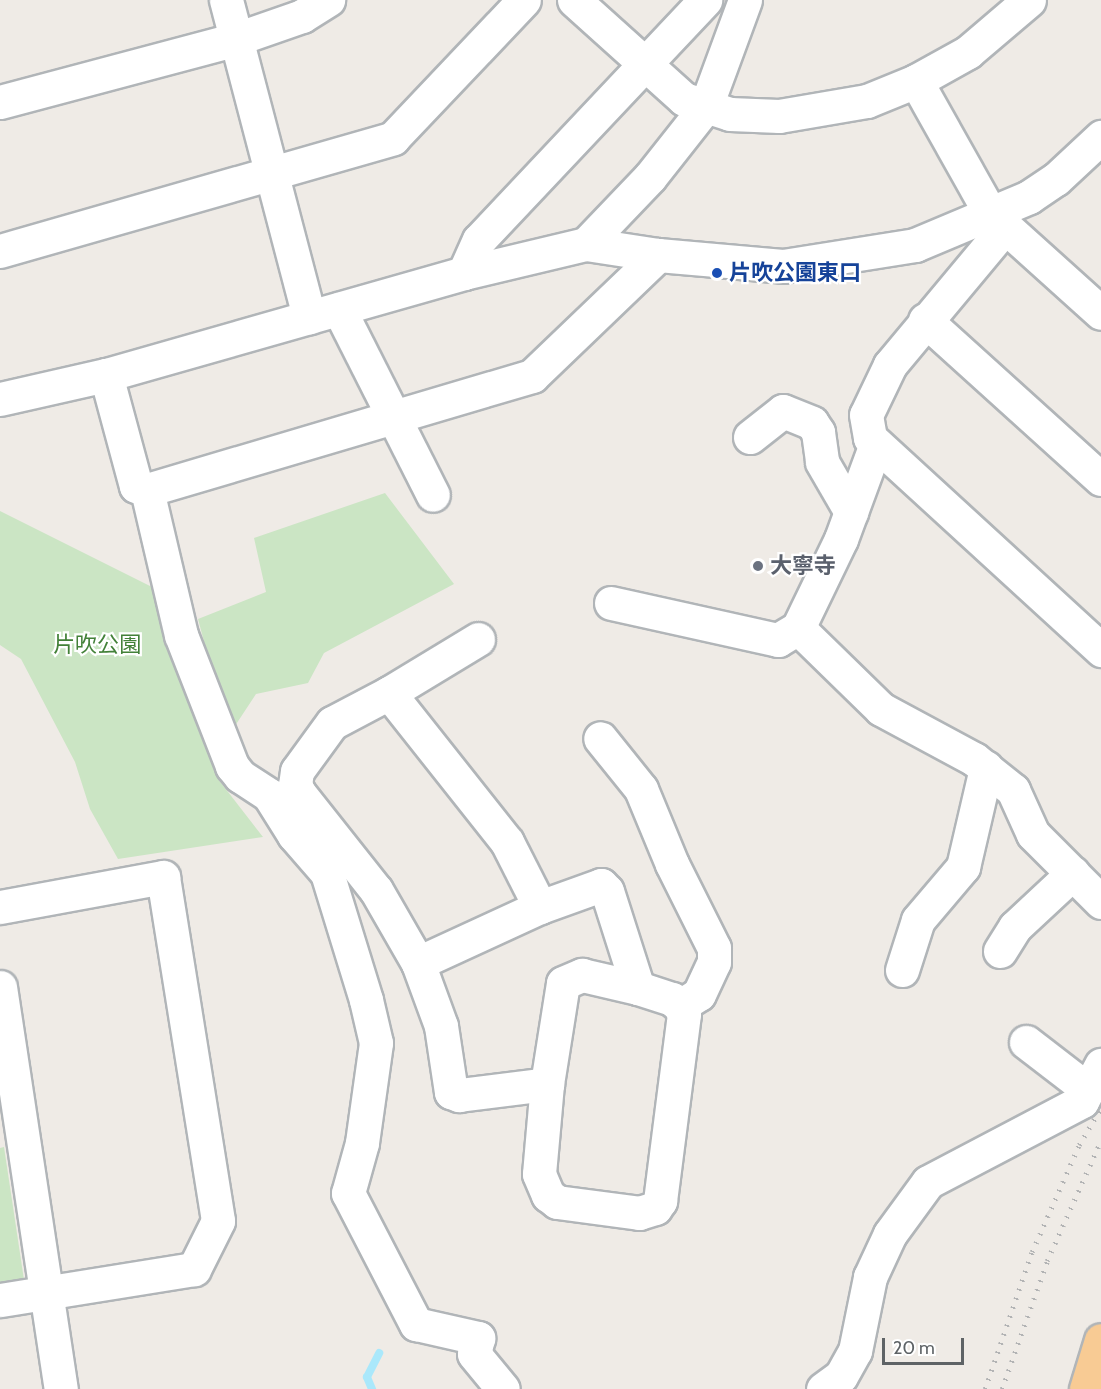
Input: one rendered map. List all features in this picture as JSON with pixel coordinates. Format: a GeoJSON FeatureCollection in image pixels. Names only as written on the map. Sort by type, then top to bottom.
{"type":"FeatureCollection","features":[{"type":"Feature","properties":{"kind":"highway"},"geometry":{"type":"LineString","coordinates":[[1086,1389],[1101,1340]]}},
{"type":"Feature","properties":{"kind":"street"},"geometry":{"type":"LineString","coordinates":[[226,0],[271,175],[324,313],[393,416],[433,495]]}},
{"type":"Feature","properties":{"kind":"street"},"geometry":{"type":"LineString","coordinates":[[0,102],[236,39],[302,16],[328,0]]}},
{"type":"Feature","properties":{"kind":"street"},"geometry":{"type":"LineString","coordinates":[[0,251],[271,175],[393,138],[524,0]]}},
{"type":"Feature","properties":{"kind":"street"},"geometry":{"type":"LineString","coordinates":[[574,0],[684,99],[730,114],[779,116],[867,101],[916,81],[968,52],[1029,0]]}},
{"type":"Feature","properties":{"kind":"street"},"geometry":{"type":"LineString","coordinates":[[464,273],[479,240],[705,0]]}},
{"type":"Feature","properties":{"kind":"street"},"geometry":{"type":"LineString","coordinates":[[586,244],[650,177],[706,106],[745,0]]}},
{"type":"Feature","properties":{"kind":"street"},"geometry":{"type":"LineString","coordinates":[[916,81],[998,220],[1101,313]]}},
{"type":"Feature","properties":{"kind":"street"},"geometry":{"type":"LineString","coordinates":[[1101,137],[1056,179],[998,220],[890,366],[866,415],[870,438],[1101,650]]}},
{"type":"Feature","properties":{"kind":"street"},"geometry":{"type":"LineString","coordinates":[[0,399],[106,375],[464,273],[586,244],[658,255],[783,266],[915,245],[998,220]]}},
{"type":"Feature","properties":{"kind":"street"},"geometry":{"type":"LineString","coordinates":[[106,375],[136,486],[147,490],[532,376],[658,255]]}},
{"type":"Feature","properties":{"kind":"street"},"geometry":{"type":"LineString","coordinates":[[925,320],[1101,479]]}},
{"type":"Feature","properties":{"kind":"street"},"geometry":{"type":"LineString","coordinates":[[750,437],[783,411],[812,423],[818,432],[822,462],[851,512]]}},
{"type":"Feature","properties":{"kind":"street"},"geometry":{"type":"LineString","coordinates":[[611,603],[778,640],[798,628],[851,512],[876,444]]}},
{"type":"Feature","properties":{"kind":"street"},"geometry":{"type":"LineString","coordinates":[[147,490],[181,635],[232,766],[240,776],[299,794],[376,890],[418,963],[441,1026],[452,1092],[459,1095],[547,1084]]}},
{"type":"Feature","properties":{"kind":"street"},"geometry":{"type":"LineString","coordinates":[[798,628],[881,709],[986,768],[1013,790],[1033,834],[1101,902]]}},
{"type":"Feature","properties":{"kind":"street"},"geometry":{"type":"LineString","coordinates":[[282,787],[332,723],[389,693],[477,639]]}},
{"type":"Feature","properties":{"kind":"street"},"geometry":{"type":"LineString","coordinates":[[389,693],[507,842],[540,908]]}},
{"type":"Feature","properties":{"kind":"street"},"geometry":{"type":"LineString","coordinates":[[600,738],[641,789],[672,864],[715,952],[704,988],[694,1000],[680,1006]]}},
{"type":"Feature","properties":{"kind":"street"},"geometry":{"type":"LineString","coordinates":[[902,970],[918,920],[963,867],[986,768]]}},
{"type":"Feature","properties":{"kind":"street"},"geometry":{"type":"LineString","coordinates":[[282,787],[294,835],[327,873],[376,1042],[362,1143],[348,1193],[416,1324],[478,1338],[474,1354],[503,1389]]}},
{"type":"Feature","properties":{"kind":"street"},"geometry":{"type":"LineString","coordinates":[[1000,951],[1015,927],[1073,873]]}},
{"type":"Feature","properties":{"kind":"street"},"geometry":{"type":"LineString","coordinates":[[0,907],[163,877],[218,1221],[194,1269],[0,1300]]}},
{"type":"Feature","properties":{"kind":"street"},"geometry":{"type":"LineString","coordinates":[[418,963],[596,885],[605,887],[638,988]]}},
{"type":"Feature","properties":{"kind":"street"},"geometry":{"type":"LineString","coordinates":[[582,975],[638,988],[672,999],[680,1006],[684,1014],[660,1201],[655,1208],[639,1213],[557,1202],[548,1195],[539,1174],[547,1084],[563,983],[582,975]]}},
{"type":"Feature","properties":{"kind":"street"},"geometry":{"type":"LineString","coordinates":[[0,987],[12,1132],[49,1292],[61,1389]]}},
{"type":"Feature","properties":{"kind":"street"},"geometry":{"type":"LineString","coordinates":[[823,1389],[841,1376],[855,1352],[870,1277],[890,1234],[928,1182],[1082,1101],[1094,1077],[1026,1042]]}},
{"type":"Feature","properties":{"kind":"green space"},"geometry":{"type":"Polygon","coordinates":[[[385,493],[454,584],[324,653],[308,683],[256,694],[229,735],[198,619],[266,592],[254,538],[385,493]]]}},
{"type":"Feature","properties":{"kind":"green space","name":"片吹公園"},"geometry":{"type":"Polygon","coordinates":[[[0,511],[156,589],[218,779],[263,837],[118,859],[90,809],[75,762],[21,659],[0,645],[0,511]]]}},
{"type":"Feature","properties":{"kind":"green space"},"geometry":{"type":"Polygon","coordinates":[[[4,1147],[24,1280],[0,1283],[0,1148],[4,1147]]]}},
{"type":"Feature","properties":{"kind":"waterway"},"geometry":{"type":"LineString","coordinates":[[372,1389],[367,1377],[379,1353]]}},
{"type":"Feature","properties":{"kind":"railway"},"geometry":{"type":"LineString","coordinates":[[985,1389],[1032,1252],[1079,1145],[1101,1108]]}},
{"type":"Feature","properties":{"kind":"railway"},"geometry":{"type":"LineString","coordinates":[[1002,1389],[1047,1261],[1101,1140]]}},
{"type":"Feature","properties":{"kind":"place","name":"片吹公園東口"},"geometry":{"type":"Point","coordinates":[717,273]}},
{"type":"Feature","properties":{"kind":"place","name":"大寧寺"},"geometry":{"type":"Point","coordinates":[758,566]}}]}
